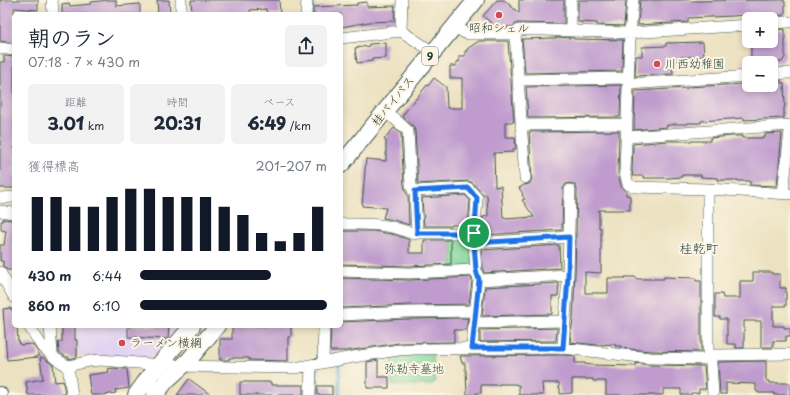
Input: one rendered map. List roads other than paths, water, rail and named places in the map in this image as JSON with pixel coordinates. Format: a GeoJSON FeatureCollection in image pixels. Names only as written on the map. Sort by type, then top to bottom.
{"type":"FeatureCollection","features":[{"type":"Feature","properties":{"kind":"highway","name":"桂バイパス"},"geometry":{"type":"LineString","coordinates":[[343,163],[476,0]]}},
{"type":"Feature","properties":{"kind":"highway"},"geometry":{"type":"LineString","coordinates":[[343,150],[372,119],[384,112]]}},
{"type":"Feature","properties":{"kind":"highway"},"geometry":{"type":"LineString","coordinates":[[343,173],[380,124],[384,112]]}},
{"type":"Feature","properties":{"kind":"highway"},"geometry":{"type":"LineString","coordinates":[[155,395],[167,380],[172,360],[191,328]]}},
{"type":"Feature","properties":{"kind":"highway"},"geometry":{"type":"LineString","coordinates":[[136,395],[151,374],[172,360],[203,328]]}},
{"type":"Feature","properties":{"kind":"highway"},"geometry":{"type":"LineString","coordinates":[[172,360],[188,361],[215,328]]}},
{"type":"Feature","properties":{"kind":"street"},"geometry":{"type":"LineString","coordinates":[[52,0],[52,12]]}},
{"type":"Feature","properties":{"kind":"street"},"geometry":{"type":"LineString","coordinates":[[180,0],[180,12]]}},
{"type":"Feature","properties":{"kind":"street"},"geometry":{"type":"LineString","coordinates":[[306,0],[306,12]]}},
{"type":"Feature","properties":{"kind":"street"},"geometry":{"type":"LineString","coordinates":[[401,31],[402,0]]}},
{"type":"Feature","properties":{"kind":"street"},"geometry":{"type":"LineString","coordinates":[[571,31],[572,0]]}},
{"type":"Feature","properties":{"kind":"street"},"geometry":{"type":"LineString","coordinates":[[633,0],[630,33],[625,172],[628,184],[634,187],[708,189],[787,194],[790,131]]}},
{"type":"Feature","properties":{"kind":"street"},"geometry":{"type":"LineString","coordinates":[[778,23],[790,22]]}},
{"type":"Feature","properties":{"kind":"street"},"geometry":{"type":"LineString","coordinates":[[455,27],[469,34],[515,34],[519,30],[630,33],[742,25]]}},
{"type":"Feature","properties":{"kind":"street"},"geometry":{"type":"LineString","coordinates":[[343,38],[401,31],[433,52]]}},
{"type":"Feature","properties":{"kind":"street"},"geometry":{"type":"LineString","coordinates":[[515,34],[525,178]]}},
{"type":"Feature","properties":{"kind":"street"},"geometry":{"type":"LineString","coordinates":[[0,48],[12,50]]}},
{"type":"Feature","properties":{"kind":"street"},"geometry":{"type":"LineString","coordinates":[[778,74],[790,73]]}},
{"type":"Feature","properties":{"kind":"street"},"geometry":{"type":"LineString","coordinates":[[518,80],[628,81],[742,76]]}},
{"type":"Feature","properties":{"kind":"street"},"geometry":{"type":"LineString","coordinates":[[384,112],[395,119],[408,131],[411,185],[415,191],[417,233]]}},
{"type":"Feature","properties":{"kind":"street"},"geometry":{"type":"LineString","coordinates":[[521,125],[627,124]]}},
{"type":"Feature","properties":{"kind":"street"},"geometry":{"type":"LineString","coordinates":[[627,137],[790,125]]}},
{"type":"Feature","properties":{"kind":"street"},"geometry":{"type":"LineString","coordinates":[[415,191],[468,188],[477,198],[474,238],[477,275],[476,311],[472,348]]}},
{"type":"Feature","properties":{"kind":"street"},"geometry":{"type":"LineString","coordinates":[[708,189],[708,351],[711,362],[713,395]]}},
{"type":"Feature","properties":{"kind":"street"},"geometry":{"type":"LineString","coordinates":[[563,348],[568,276],[570,190]]}},
{"type":"Feature","properties":{"kind":"street"},"geometry":{"type":"LineString","coordinates":[[0,198],[12,197]]}},
{"type":"Feature","properties":{"kind":"street"},"geometry":{"type":"LineString","coordinates":[[0,212],[12,213]]}},
{"type":"Feature","properties":{"kind":"street"},"geometry":{"type":"LineString","coordinates":[[343,224],[366,224],[393,227],[414,234],[474,238],[569,237]]}},
{"type":"Feature","properties":{"kind":"street"},"geometry":{"type":"LineString","coordinates":[[343,271],[568,276]]}},
{"type":"Feature","properties":{"kind":"street"},"geometry":{"type":"LineString","coordinates":[[0,272],[12,294]]}},
{"type":"Feature","properties":{"kind":"street"},"geometry":{"type":"LineString","coordinates":[[343,315],[476,311]]}},
{"type":"Feature","properties":{"kind":"street"},"geometry":{"type":"LineString","coordinates":[[474,323],[564,321]]}},
{"type":"Feature","properties":{"kind":"street"},"geometry":{"type":"LineString","coordinates":[[30,328],[41,345],[56,359],[68,366],[100,360],[139,362],[172,360],[295,368],[399,350],[472,348],[563,348],[650,358],[704,359],[715,355],[790,354]]}},
{"type":"Feature","properties":{"kind":"street"},"geometry":{"type":"LineString","coordinates":[[50,328],[52,354]]}},
{"type":"Feature","properties":{"kind":"street"},"geometry":{"type":"LineString","coordinates":[[323,363],[324,328]]}},
{"type":"Feature","properties":{"kind":"street"},"geometry":{"type":"LineString","coordinates":[[310,395],[311,365]]}},
{"type":"Feature","properties":{"kind":"street"},"geometry":{"type":"LineString","coordinates":[[68,366],[72,395]]}},
{"type":"Feature","properties":{"kind":"waterway"},"geometry":{"type":"LineString","coordinates":[[313,0],[313,12]]}},
{"type":"Feature","properties":{"kind":"waterway"},"geometry":{"type":"LineString","coordinates":[[339,362],[339,395]]}},
{"type":"Feature","properties":{"kind":"waterway"},"geometry":{"type":"LineString","coordinates":[[316,395],[317,366]]}},
{"type":"Feature","properties":{"kind":"tunnel"},"geometry":{"type":"LineString","coordinates":[[147,395],[182,354]]}},
{"type":"Feature","properties":{"kind":"place","name":"昭和シェル"},"geometry":{"type":"Point","coordinates":[499,15]}},
{"type":"Feature","properties":{"kind":"place","name":"川西幼稚園"},"geometry":{"type":"Point","coordinates":[657,64]}},
{"type":"Feature","properties":{"kind":"place","name":"ラーメン横綱"},"geometry":{"type":"Point","coordinates":[122,343]}},
{"type":"Feature","properties":{"kind":"district","name":"桂乾町"},"geometry":{"type":"Point","coordinates":[699,248]}},
{"type":"Feature","properties":{"kind":"park label","name":"弥勒寺墓地"},"geometry":{"type":"Point","coordinates":[414,369]}}]}
